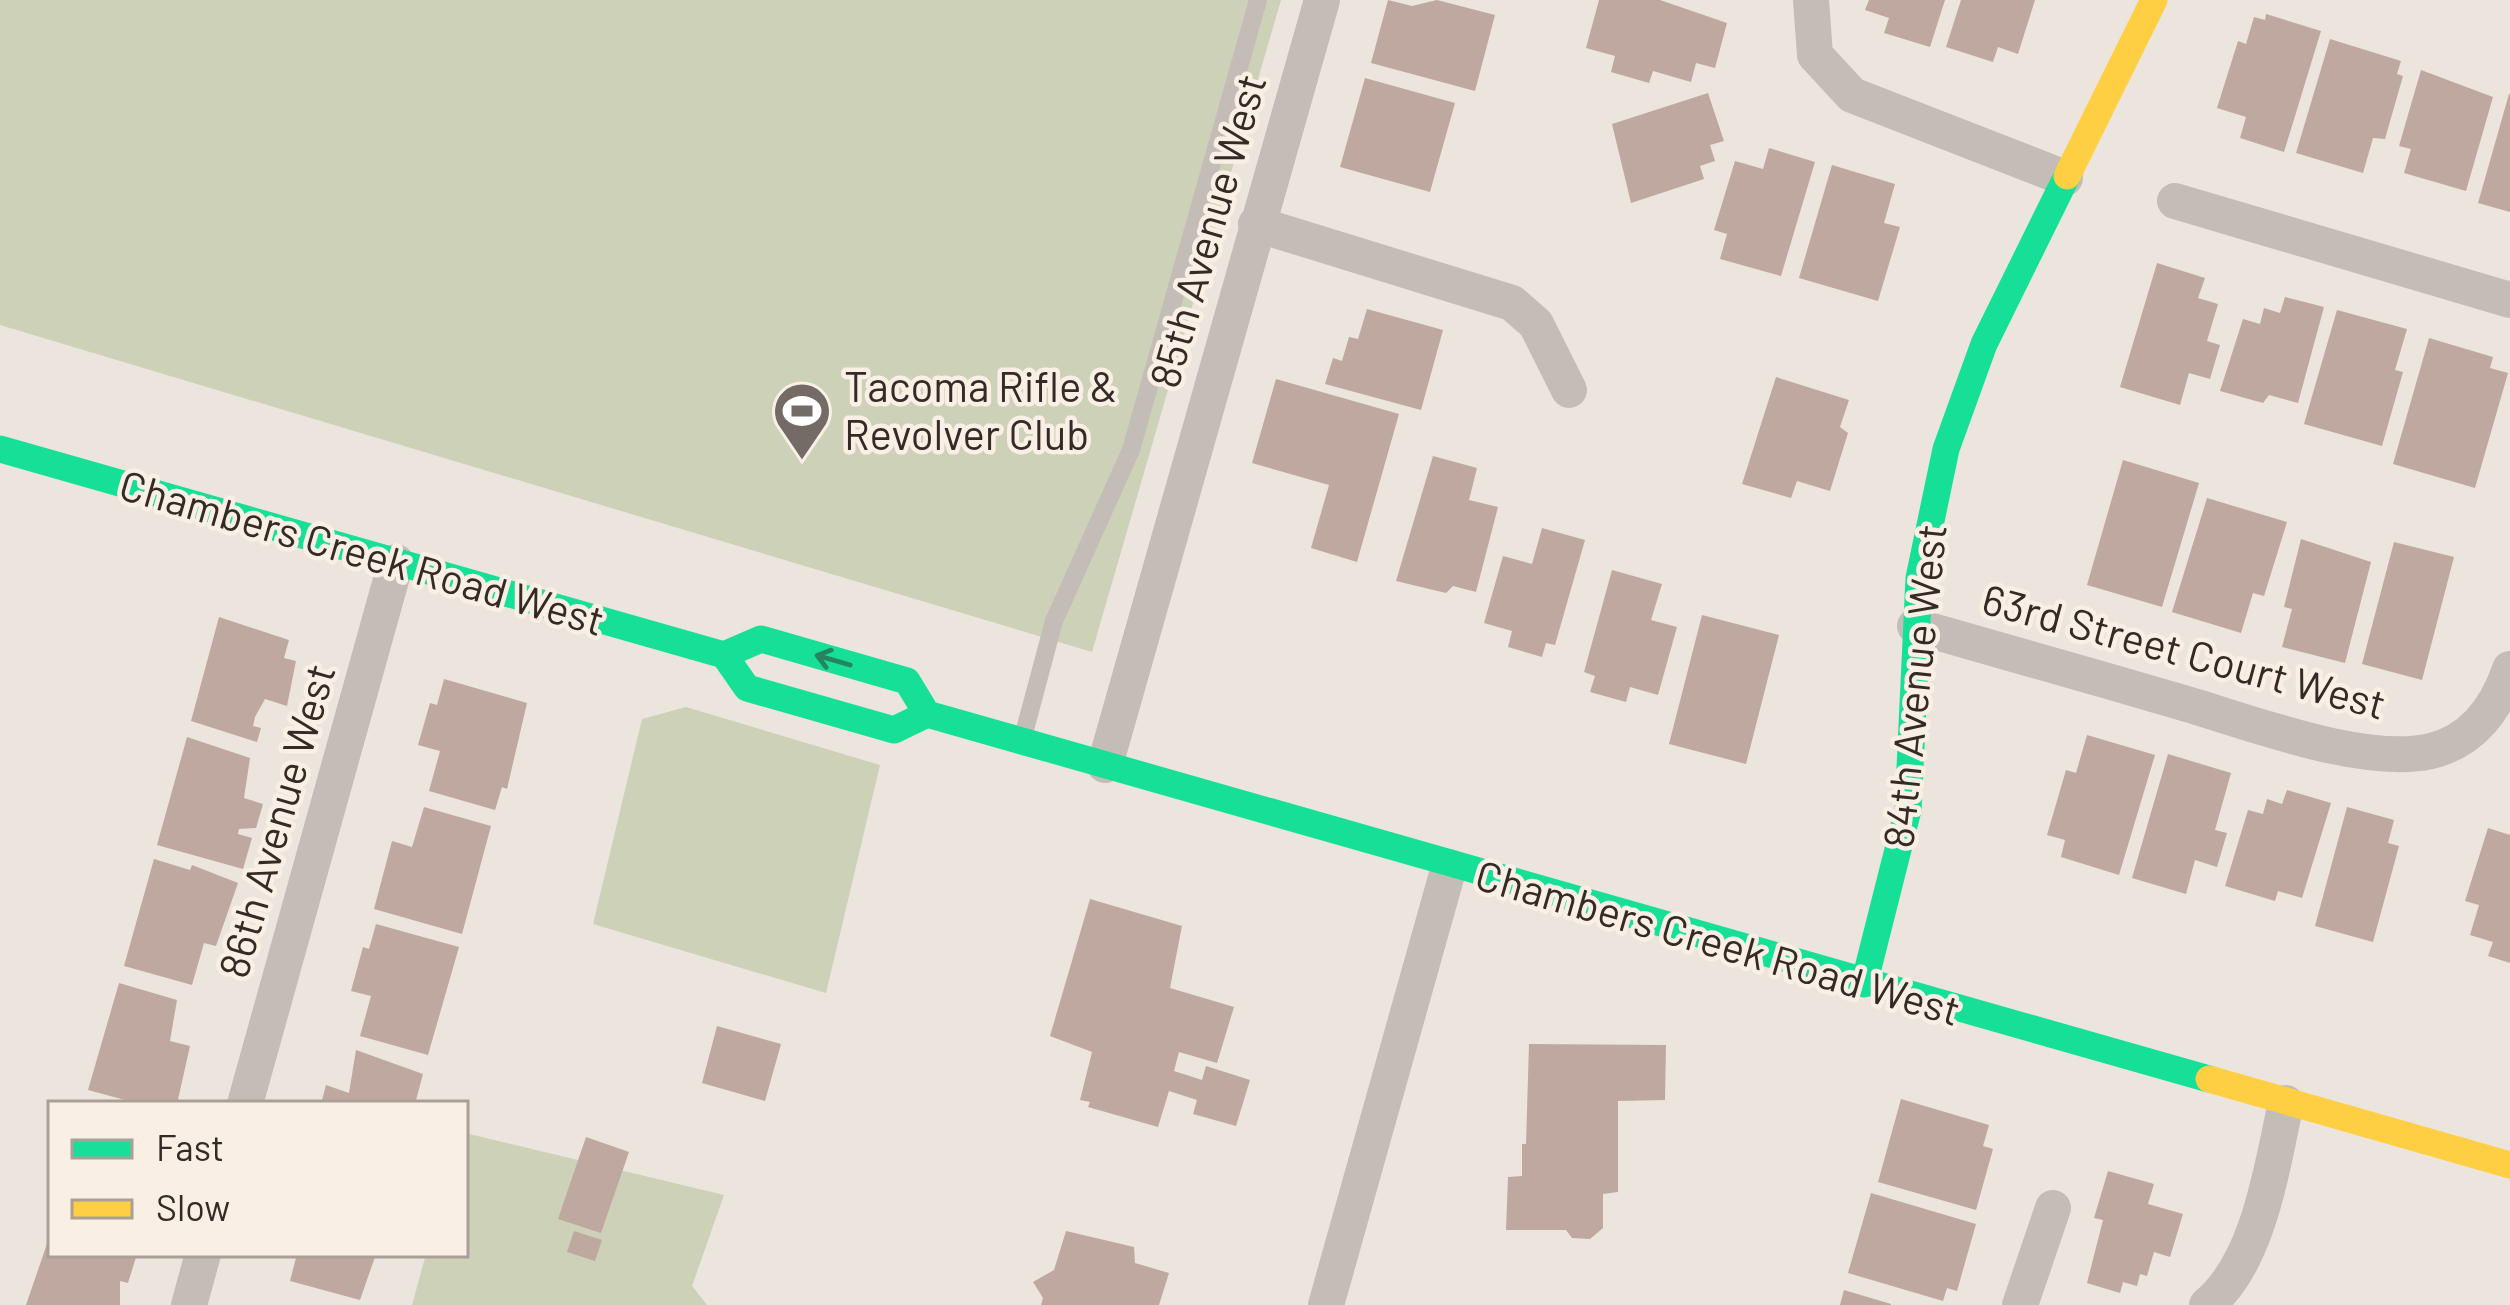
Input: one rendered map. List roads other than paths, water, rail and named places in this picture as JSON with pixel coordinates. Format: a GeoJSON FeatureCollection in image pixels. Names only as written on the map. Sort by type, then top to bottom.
{"type":"FeatureCollection","features":[{"type":"Feature","properties":{"kind":"street","name":"85th Avenue West"},"geometry":{"type":"LineString","coordinates":[[1105,765],[1322,0]]}},
{"type":"Feature","properties":{"kind":"street"},"geometry":{"type":"LineString","coordinates":[[1811,0],[1815,55],[1852,95],[1986,142],[2065,178]]}},
{"type":"Feature","properties":{"kind":"street","name":"84th Avenue West"},"geometry":{"type":"LineString","coordinates":[[1864,984],[1900,855],[1912,779],[1915,626],[1928,522],[1963,395],[2154,0]]}},
{"type":"Feature","properties":{"kind":"street"},"geometry":{"type":"LineString","coordinates":[[2175,201],[2510,300]]}},
{"type":"Feature","properties":{"kind":"street"},"geometry":{"type":"LineString","coordinates":[[1256,224],[1512,303],[1536,324],[1569,390]]}},
{"type":"Feature","properties":{"kind":"street","name":"Chambers Creek Road West"},"geometry":{"type":"LineString","coordinates":[[0,449],[724,655],[761,639],[907,681],[928,714]]}},
{"type":"Feature","properties":{"kind":"street","name":"86th Avenue West"},"geometry":{"type":"LineString","coordinates":[[246,1101],[396,562]]}},
{"type":"Feature","properties":{"kind":"street","name":"63rd Street Court West"},"geometry":{"type":"LineString","coordinates":[[1915,626],[2381,753],[2431,751],[2459,740],[2480,722],[2510,669]]}},
{"type":"Feature","properties":{"kind":"street","name":"Chambers Creek Road West"},"geometry":{"type":"LineString","coordinates":[[724,655],[747,688],[894,730],[928,714],[1449,867],[2510,1165]]}},
{"type":"Feature","properties":{"kind":"street"},"geometry":{"type":"LineString","coordinates":[[1326,1305],[1449,867]]}},
{"type":"Feature","properties":{"kind":"street"},"geometry":{"type":"LineString","coordinates":[[2207,1305],[2218,1296],[2260,1221],[2286,1103]]}},
{"type":"Feature","properties":{"kind":"street"},"geometry":{"type":"LineString","coordinates":[[2020,1305],[2053,1208]]}},
{"type":"Feature","properties":{"kind":"street"},"geometry":{"type":"LineString","coordinates":[[189,1305],[202,1257]]}},
{"type":"Feature","properties":{"kind":"lane"},"geometry":{"type":"LineString","coordinates":[[1022,741],[1054,622],[1131,449],[1258,0]]}},
{"type":"Feature","properties":{"kind":"place","name":"Tacoma Rifle & Revolver Club"},"geometry":{"type":"Point","coordinates":[802,462]}}]}
